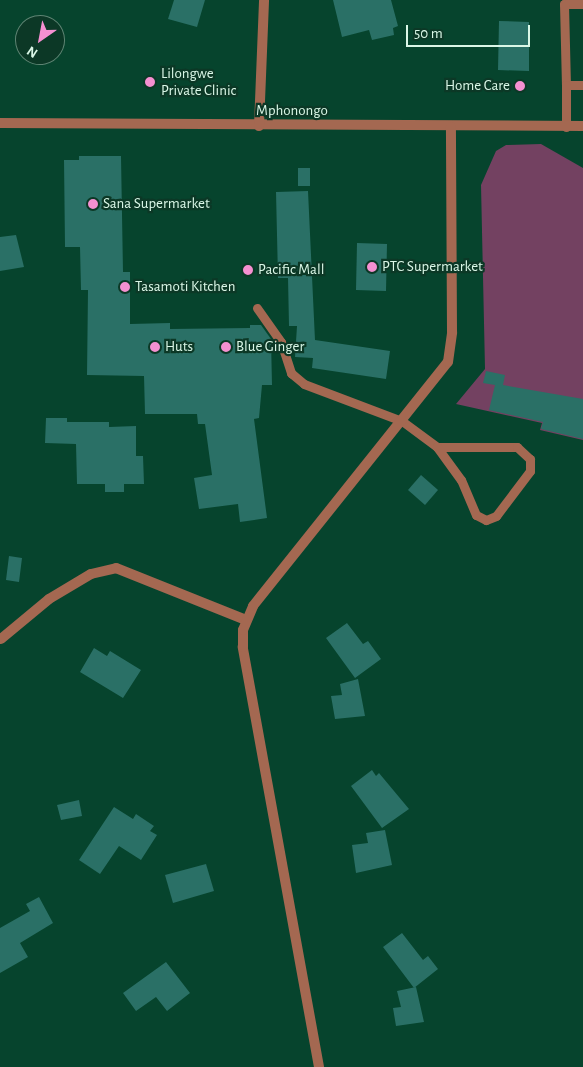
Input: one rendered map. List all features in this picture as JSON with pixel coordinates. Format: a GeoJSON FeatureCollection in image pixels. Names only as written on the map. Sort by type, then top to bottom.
{"type":"FeatureCollection","features":[{"type":"Feature","properties":{"kind":"street"},"geometry":{"type":"LineString","coordinates":[[259,126],[264,0]]}},
{"type":"Feature","properties":{"kind":"street","name":"Mphonongo"},"geometry":{"type":"LineString","coordinates":[[0,123],[451,127],[583,126]]}},
{"type":"Feature","properties":{"kind":"street"},"geometry":{"type":"LineString","coordinates":[[320,1067],[243,647],[246,620],[253,606],[330,506],[402,421],[448,362],[452,332],[451,127]]}},
{"type":"Feature","properties":{"kind":"street"},"geometry":{"type":"LineString","coordinates":[[1,638],[49,599],[91,574],[116,568],[126,570],[246,620]]}},
{"type":"Feature","properties":{"kind":"lane"},"geometry":{"type":"LineString","coordinates":[[566,127],[564,4],[583,4]]}},
{"type":"Feature","properties":{"kind":"lane"},"geometry":{"type":"LineString","coordinates":[[566,85],[583,85]]}},
{"type":"Feature","properties":{"kind":"lane"},"geometry":{"type":"LineString","coordinates":[[257,308],[281,342],[291,373],[304,384],[402,421],[437,447],[462,480],[476,515],[486,520],[496,516],[530,471],[530,460],[517,447],[437,447]]}},
{"type":"Feature","properties":{"kind":"shaded area"},"geometry":{"type":"Polygon","coordinates":[[[541,144],[583,168],[583,440],[540,430],[542,423],[456,404],[485,369],[481,185],[496,151],[506,145],[541,144]]]}},
{"type":"Feature","properties":{"kind":"building"},"geometry":{"type":"Polygon","coordinates":[[[174,0],[205,0],[197,27],[168,19],[174,0]]]}},
{"type":"Feature","properties":{"kind":"building"},"geometry":{"type":"Polygon","coordinates":[[[333,0],[391,0],[398,26],[393,28],[394,35],[372,40],[369,30],[342,37],[333,0]]]}},
{"type":"Feature","properties":{"kind":"building"},"geometry":{"type":"Polygon","coordinates":[[[499,21],[529,22],[529,71],[498,70],[499,21]]]}},
{"type":"Feature","properties":{"kind":"building"},"geometry":{"type":"Polygon","coordinates":[[[79,156],[121,156],[123,272],[130,272],[130,324],[170,323],[170,329],[250,328],[250,325],[261,325],[271,339],[272,385],[262,385],[259,418],[254,419],[267,518],[240,522],[238,504],[199,509],[194,478],[212,475],[205,424],[198,424],[197,414],[145,414],[144,376],[87,375],[88,290],[81,290],[80,247],[65,247],[64,160],[79,160],[79,156]]]}},
{"type":"Feature","properties":{"kind":"building"},"geometry":{"type":"Polygon","coordinates":[[[298,168],[310,168],[310,186],[298,186],[298,168]]]}},
{"type":"Feature","properties":{"kind":"building"},"geometry":{"type":"Polygon","coordinates":[[[308,191],[315,340],[390,351],[386,379],[312,368],[313,358],[295,357],[297,326],[289,326],[288,278],[278,278],[276,192],[308,191]]]}},
{"type":"Feature","properties":{"kind":"building"},"geometry":{"type":"Polygon","coordinates":[[[16,235],[24,267],[0,271],[0,237],[16,235]]]}},
{"type":"Feature","properties":{"kind":"building","name":"PTC Supermarket"},"geometry":{"type":"Polygon","coordinates":[[[357,243],[387,244],[386,291],[356,290],[357,243]]]}},
{"type":"Feature","properties":{"kind":"building"},"geometry":{"type":"Polygon","coordinates":[[[486,371],[505,375],[503,385],[583,399],[583,439],[541,429],[543,422],[489,410],[495,385],[483,383],[486,371]]]}},
{"type":"Feature","properties":{"kind":"building"},"geometry":{"type":"Polygon","coordinates":[[[46,418],[67,418],[67,422],[109,422],[109,427],[136,426],[136,456],[143,456],[144,484],[124,484],[124,492],[105,492],[105,484],[77,484],[76,444],[45,443],[46,418]]]}},
{"type":"Feature","properties":{"kind":"building"},"geometry":{"type":"Polygon","coordinates":[[[421,475],[438,490],[425,505],[408,490],[421,475]]]}},
{"type":"Feature","properties":{"kind":"building"},"geometry":{"type":"Polygon","coordinates":[[[9,556],[22,558],[19,582],[6,580],[9,556]]]}},
{"type":"Feature","properties":{"kind":"building"},"geometry":{"type":"Polygon","coordinates":[[[347,623],[363,644],[368,641],[381,659],[355,678],[326,638],[347,623]]]}},
{"type":"Feature","properties":{"kind":"building"},"geometry":{"type":"Polygon","coordinates":[[[94,648],[107,656],[110,651],[141,670],[123,698],[80,672],[94,648]]]}},
{"type":"Feature","properties":{"kind":"building"},"geometry":{"type":"Polygon","coordinates":[[[358,679],[365,716],[335,719],[331,696],[342,695],[340,684],[358,679]]]}},
{"type":"Feature","properties":{"kind":"building"},"geometry":{"type":"Polygon","coordinates":[[[372,770],[376,776],[379,773],[409,809],[382,828],[351,786],[372,770]]]}},
{"type":"Feature","properties":{"kind":"building"},"geometry":{"type":"Polygon","coordinates":[[[79,800],[82,816],[61,820],[57,805],[79,800]]]}},
{"type":"Feature","properties":{"kind":"building"},"geometry":{"type":"Polygon","coordinates":[[[114,807],[133,819],[136,814],[154,826],[150,831],[157,835],[141,860],[119,846],[100,874],[79,860],[114,807]]]}},
{"type":"Feature","properties":{"kind":"building"},"geometry":{"type":"Polygon","coordinates":[[[385,830],[392,865],[356,873],[352,845],[368,843],[366,833],[385,830]]]}},
{"type":"Feature","properties":{"kind":"building"},"geometry":{"type":"Polygon","coordinates":[[[206,864],[214,891],[173,903],[165,875],[206,864]]]}},
{"type":"Feature","properties":{"kind":"building"},"geometry":{"type":"Polygon","coordinates":[[[39,897],[53,923],[20,943],[28,957],[0,973],[0,928],[30,911],[26,904],[39,897]]]}},
{"type":"Feature","properties":{"kind":"building"},"geometry":{"type":"Polygon","coordinates":[[[402,933],[423,960],[428,956],[438,969],[414,988],[383,947],[402,933]]]}},
{"type":"Feature","properties":{"kind":"building"},"geometry":{"type":"Polygon","coordinates":[[[166,962],[190,993],[167,1011],[156,997],[136,1011],[123,993],[166,962]]]}},
{"type":"Feature","properties":{"kind":"building"},"geometry":{"type":"Polygon","coordinates":[[[416,987],[424,1022],[396,1026],[393,1008],[401,1007],[397,991],[416,987]]]}},
{"type":"Feature","properties":{"kind":"place","name":"Lilongwe Private Clinic"},"geometry":{"type":"Point","coordinates":[150,82]}},
{"type":"Feature","properties":{"kind":"place","name":"Home Care"},"geometry":{"type":"Point","coordinates":[520,86]}},
{"type":"Feature","properties":{"kind":"place","name":"Sana Supermarket"},"geometry":{"type":"Point","coordinates":[93,204]}},
{"type":"Feature","properties":{"kind":"place","name":"PTC Supermarket"},"geometry":{"type":"Point","coordinates":[372,267]}},
{"type":"Feature","properties":{"kind":"place","name":"Pacific Mall"},"geometry":{"type":"Point","coordinates":[248,270]}},
{"type":"Feature","properties":{"kind":"place","name":"Tasamoti Kitchen"},"geometry":{"type":"Point","coordinates":[125,287]}},
{"type":"Feature","properties":{"kind":"place","name":"Huts"},"geometry":{"type":"Point","coordinates":[155,347]}},
{"type":"Feature","properties":{"kind":"place","name":"Blue Ginger"},"geometry":{"type":"Point","coordinates":[226,347]}}]}
